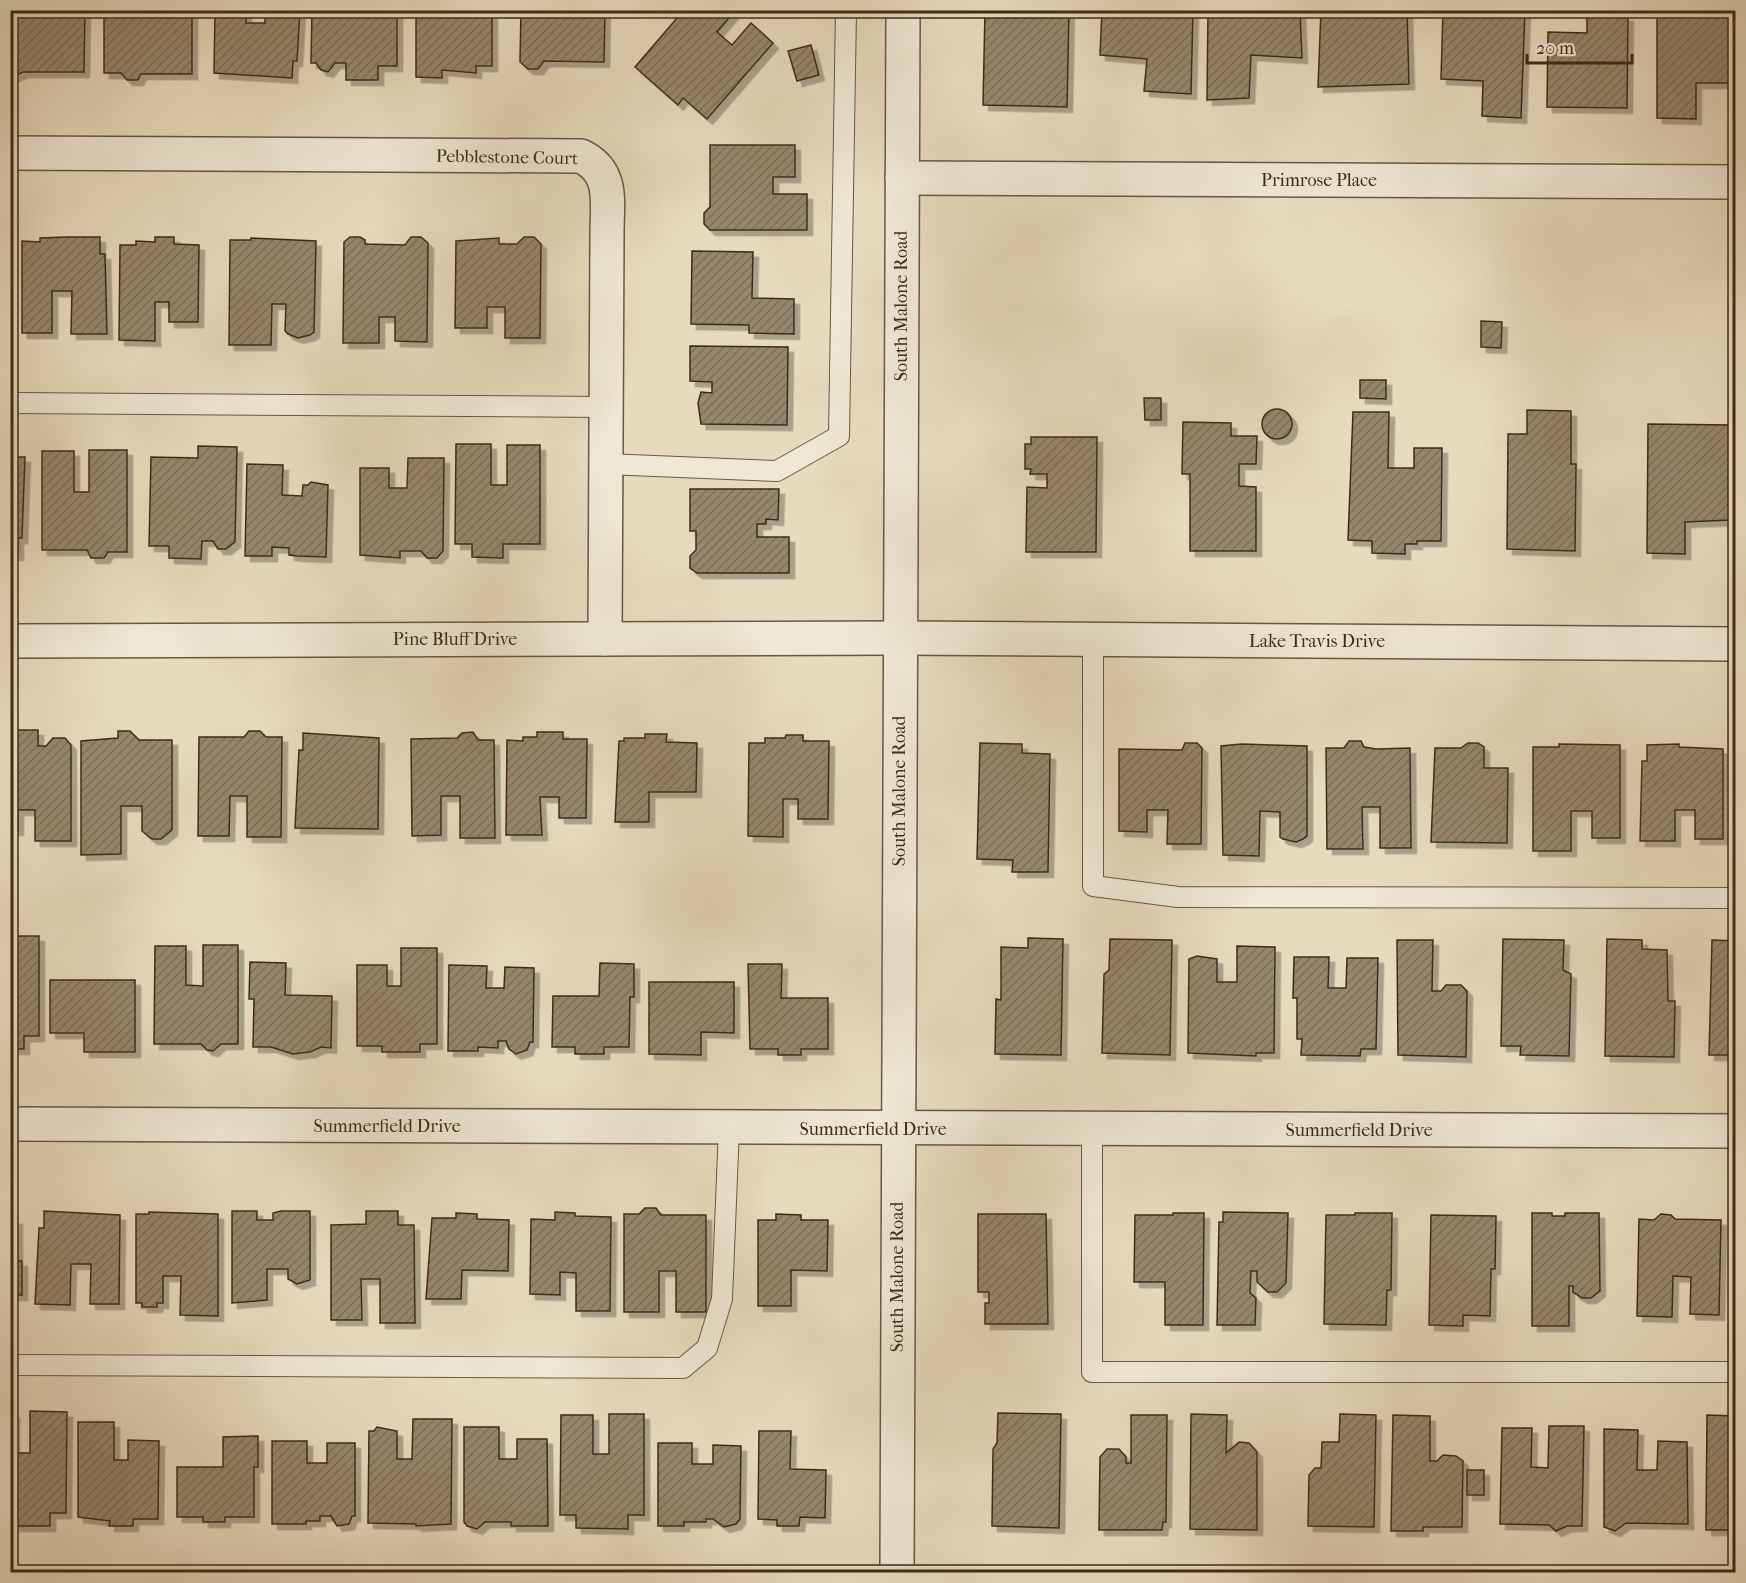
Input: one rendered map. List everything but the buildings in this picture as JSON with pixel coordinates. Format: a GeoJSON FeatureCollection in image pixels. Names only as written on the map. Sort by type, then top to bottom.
{"type":"FeatureCollection","features":[{"type":"Feature","properties":{"kind":"street","name":"South Malone Road"},"geometry":{"type":"LineString","coordinates":[[897,1572],[903,10]]}},
{"type":"Feature","properties":{"kind":"street","name":"Pebblestone Court"},"geometry":{"type":"LineString","coordinates":[[10,153],[581,156],[596,163],[606,182],[605,639]]}},
{"type":"Feature","properties":{"kind":"street","name":"Primrose Place"},"geometry":{"type":"LineString","coordinates":[[902,178],[1736,182]]}},
{"type":"Feature","properties":{"kind":"street","name":"Pine Bluff Drive"},"geometry":{"type":"LineString","coordinates":[[10,641],[899,638]]}},
{"type":"Feature","properties":{"kind":"street","name":"Lake Travis Drive"},"geometry":{"type":"LineString","coordinates":[[899,638],[1736,644]]}},
{"type":"Feature","properties":{"kind":"street","name":"Summerfield Drive"},"geometry":{"type":"LineString","coordinates":[[10,1124],[1736,1131]]}},
{"type":"Feature","properties":{"kind":"lane"},"geometry":{"type":"LineString","coordinates":[[606,464],[777,471],[839,436],[846,10]]}},
{"type":"Feature","properties":{"kind":"lane"},"geometry":{"type":"LineString","coordinates":[[10,404],[606,407]]}},
{"type":"Feature","properties":{"kind":"lane"},"geometry":{"type":"LineString","coordinates":[[1093,639],[1093,885],[1178,897],[1736,898]]}},
{"type":"Feature","properties":{"kind":"lane"},"geometry":{"type":"LineString","coordinates":[[10,1365],[683,1368],[707,1348],[722,1299],[729,1128]]}},
{"type":"Feature","properties":{"kind":"lane"},"geometry":{"type":"LineString","coordinates":[[1092,1129],[1092,1372],[1736,1372]]}}]}
